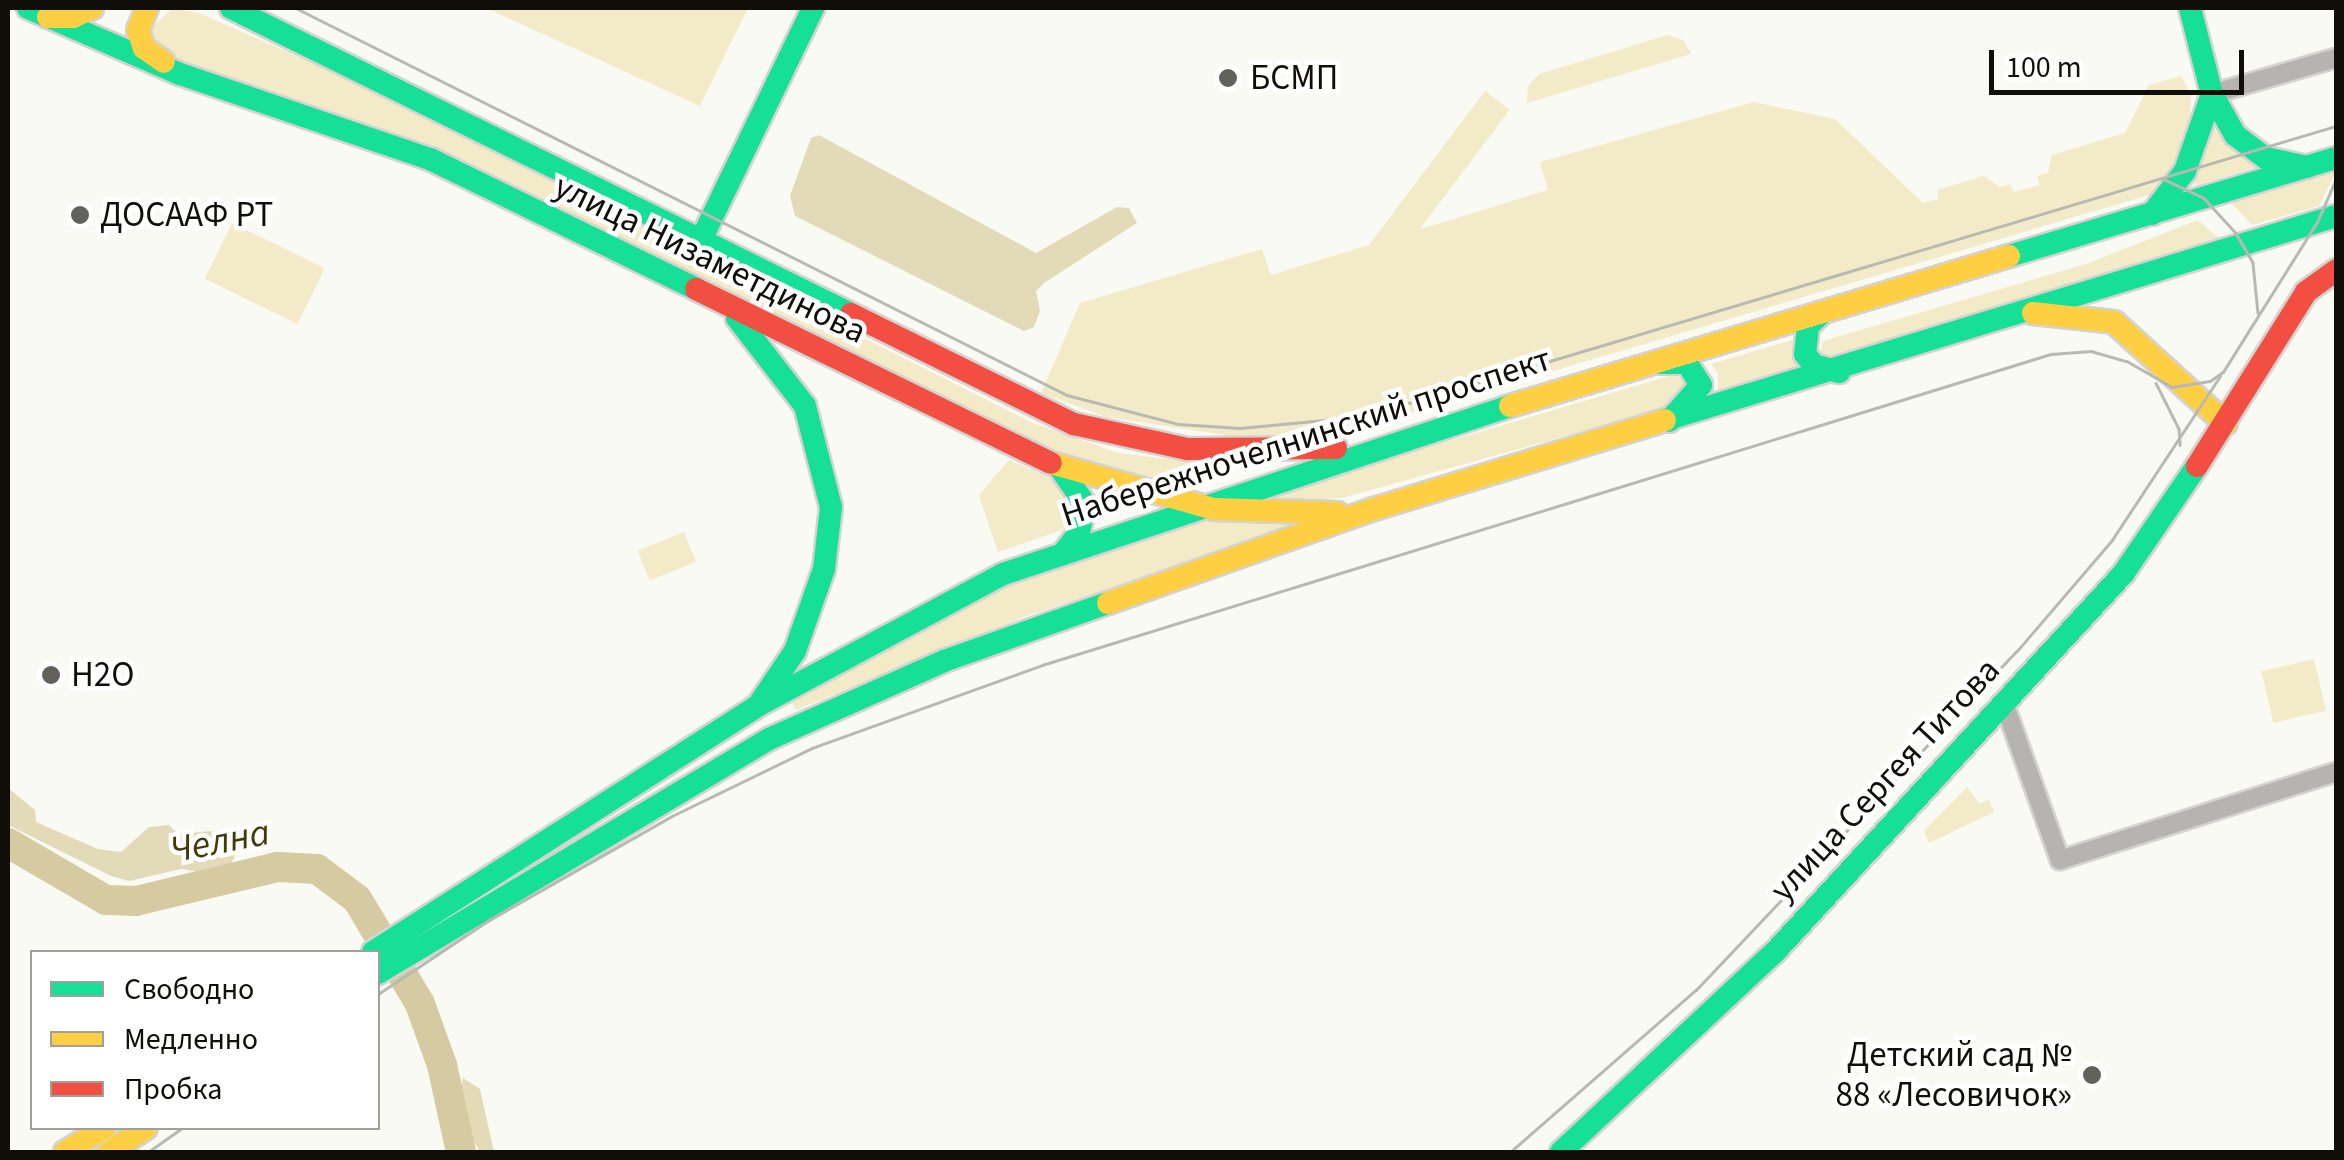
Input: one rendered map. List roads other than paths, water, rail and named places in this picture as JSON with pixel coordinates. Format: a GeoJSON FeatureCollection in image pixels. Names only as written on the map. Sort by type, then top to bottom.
{"type":"FeatureCollection","features":[{"type":"Feature","properties":{"kind":"main road"},"geometry":{"type":"LineString","coordinates":[[37,12],[73,17],[92,8]]}},
{"type":"Feature","properties":{"kind":"main road"},"geometry":{"type":"LineString","coordinates":[[147,8],[138,30],[144,48],[180,74]]}},
{"type":"Feature","properties":{"kind":"main road","name":"улица Низаметдинова"},"geometry":{"type":"LineString","coordinates":[[231,8],[1074,424],[1187,449],[1378,446]]}},
{"type":"Feature","properties":{"kind":"main road"},"geometry":{"type":"LineString","coordinates":[[701,240],[813,8]]}},
{"type":"Feature","properties":{"kind":"main road"},"geometry":{"type":"LineString","coordinates":[[2190,8],[2212,94],[2244,143],[2266,158],[2308,167]]}},
{"type":"Feature","properties":{"kind":"main road","name":"улица Низаметдинова"},"geometry":{"type":"LineString","coordinates":[[37,12],[180,74],[430,158],[729,310],[1059,467],[1195,505],[1276,514],[1374,509]]}},
{"type":"Feature","properties":{"kind":"main road"},"geometry":{"type":"LineString","coordinates":[[2152,214],[2185,172],[2212,94]]}},
{"type":"Feature","properties":{"kind":"main road","name":"Набережночелнинский проспект"},"geometry":{"type":"LineString","coordinates":[[380,971],[449,913],[757,706],[965,591],[1195,505],[1378,446],[2336,158]]}},
{"type":"Feature","properties":{"kind":"main road","name":"Набережночелнинский проспект"},"geometry":{"type":"LineString","coordinates":[[377,950],[740,756],[876,689],[1374,509],[2033,314],[2336,216]]}},
{"type":"Feature","properties":{"kind":"main road","name":"улица Сергея Титова"},"geometry":{"type":"LineString","coordinates":[[1562,1152],[1696,1032],[2123,574],[2226,424],[2306,292],[2336,270]]}},
{"type":"Feature","properties":{"kind":"main road"},"geometry":{"type":"LineString","coordinates":[[729,310],[806,406],[828,472],[831,507],[824,569],[795,651],[757,706]]}},
{"type":"Feature","properties":{"kind":"main road"},"geometry":{"type":"LineString","coordinates":[[1823,312],[1808,326],[1805,354],[1814,365],[1840,372]]}},
{"type":"Feature","properties":{"kind":"main road"},"geometry":{"type":"LineString","coordinates":[[2033,314],[2114,322],[2226,424]]}},
{"type":"Feature","properties":{"kind":"main road"},"geometry":{"type":"LineString","coordinates":[[1655,363],[1687,363],[1701,384],[1668,422]]}},
{"type":"Feature","properties":{"kind":"main road"},"geometry":{"type":"LineString","coordinates":[[1059,467],[1076,481],[1085,504],[1079,534],[1065,551]]}},
{"type":"Feature","properties":{"kind":"main road"},"geometry":{"type":"LineString","coordinates":[[65,1152],[101,1130]]}},
{"type":"Feature","properties":{"kind":"main road"},"geometry":{"type":"LineString","coordinates":[[109,1152],[143,1130]]}},
{"type":"Feature","properties":{"kind":"street"},"geometry":{"type":"LineString","coordinates":[[2212,94],[2336,58]]}},
{"type":"Feature","properties":{"kind":"street"},"geometry":{"type":"LineString","coordinates":[[2004,703],[2060,860],[2336,772]]}},
{"type":"Feature","properties":{"kind":"waterway","name":"Челна"},"geometry":{"type":"LineString","coordinates":[[8,843],[106,900],[136,901],[278,867],[317,869],[357,899],[420,1004],[442,1065],[461,1152]]}},
{"type":"Feature","properties":{"kind":"tram line"},"geometry":{"type":"LineString","coordinates":[[296,8],[1067,395],[1178,424],[1240,428],[1366,416],[2336,126]]}},
{"type":"Feature","properties":{"kind":"tram line"},"geometry":{"type":"LineString","coordinates":[[2161,178],[2204,198],[2236,233],[2253,263],[2258,313]]}},
{"type":"Feature","properties":{"kind":"tram line"},"geometry":{"type":"LineString","coordinates":[[380,993],[489,920],[672,816],[812,748],[1042,665],[2051,354],[2091,351],[2127,361],[2172,387],[2210,381],[2223,372],[2317,222],[2336,179]]}},
{"type":"Feature","properties":{"kind":"tram line"},"geometry":{"type":"LineString","coordinates":[[1510,1152],[1696,990],[2017,651],[2112,540],[2220,376]]}},
{"type":"Feature","properties":{"kind":"tram line"},"geometry":{"type":"LineString","coordinates":[[2156,383],[2179,429],[2180,445]]}},
{"type":"Feature","properties":{"kind":"tram line"},"geometry":{"type":"LineString","coordinates":[[148,1152],[179,1130]]}},
{"type":"Feature","properties":{"kind":"place","name":"БСМП"},"geometry":{"type":"Point","coordinates":[1228,78]}},
{"type":"Feature","properties":{"kind":"place","name":"ДОСААФ РТ"},"geometry":{"type":"Point","coordinates":[80,215]}},
{"type":"Feature","properties":{"kind":"place","name":"H2O"},"geometry":{"type":"Point","coordinates":[51,675]}},
{"type":"Feature","properties":{"kind":"place","name":"Детский сад № 88 «Лесовичок»"},"geometry":{"type":"Point","coordinates":[2092,1075]}}]}
